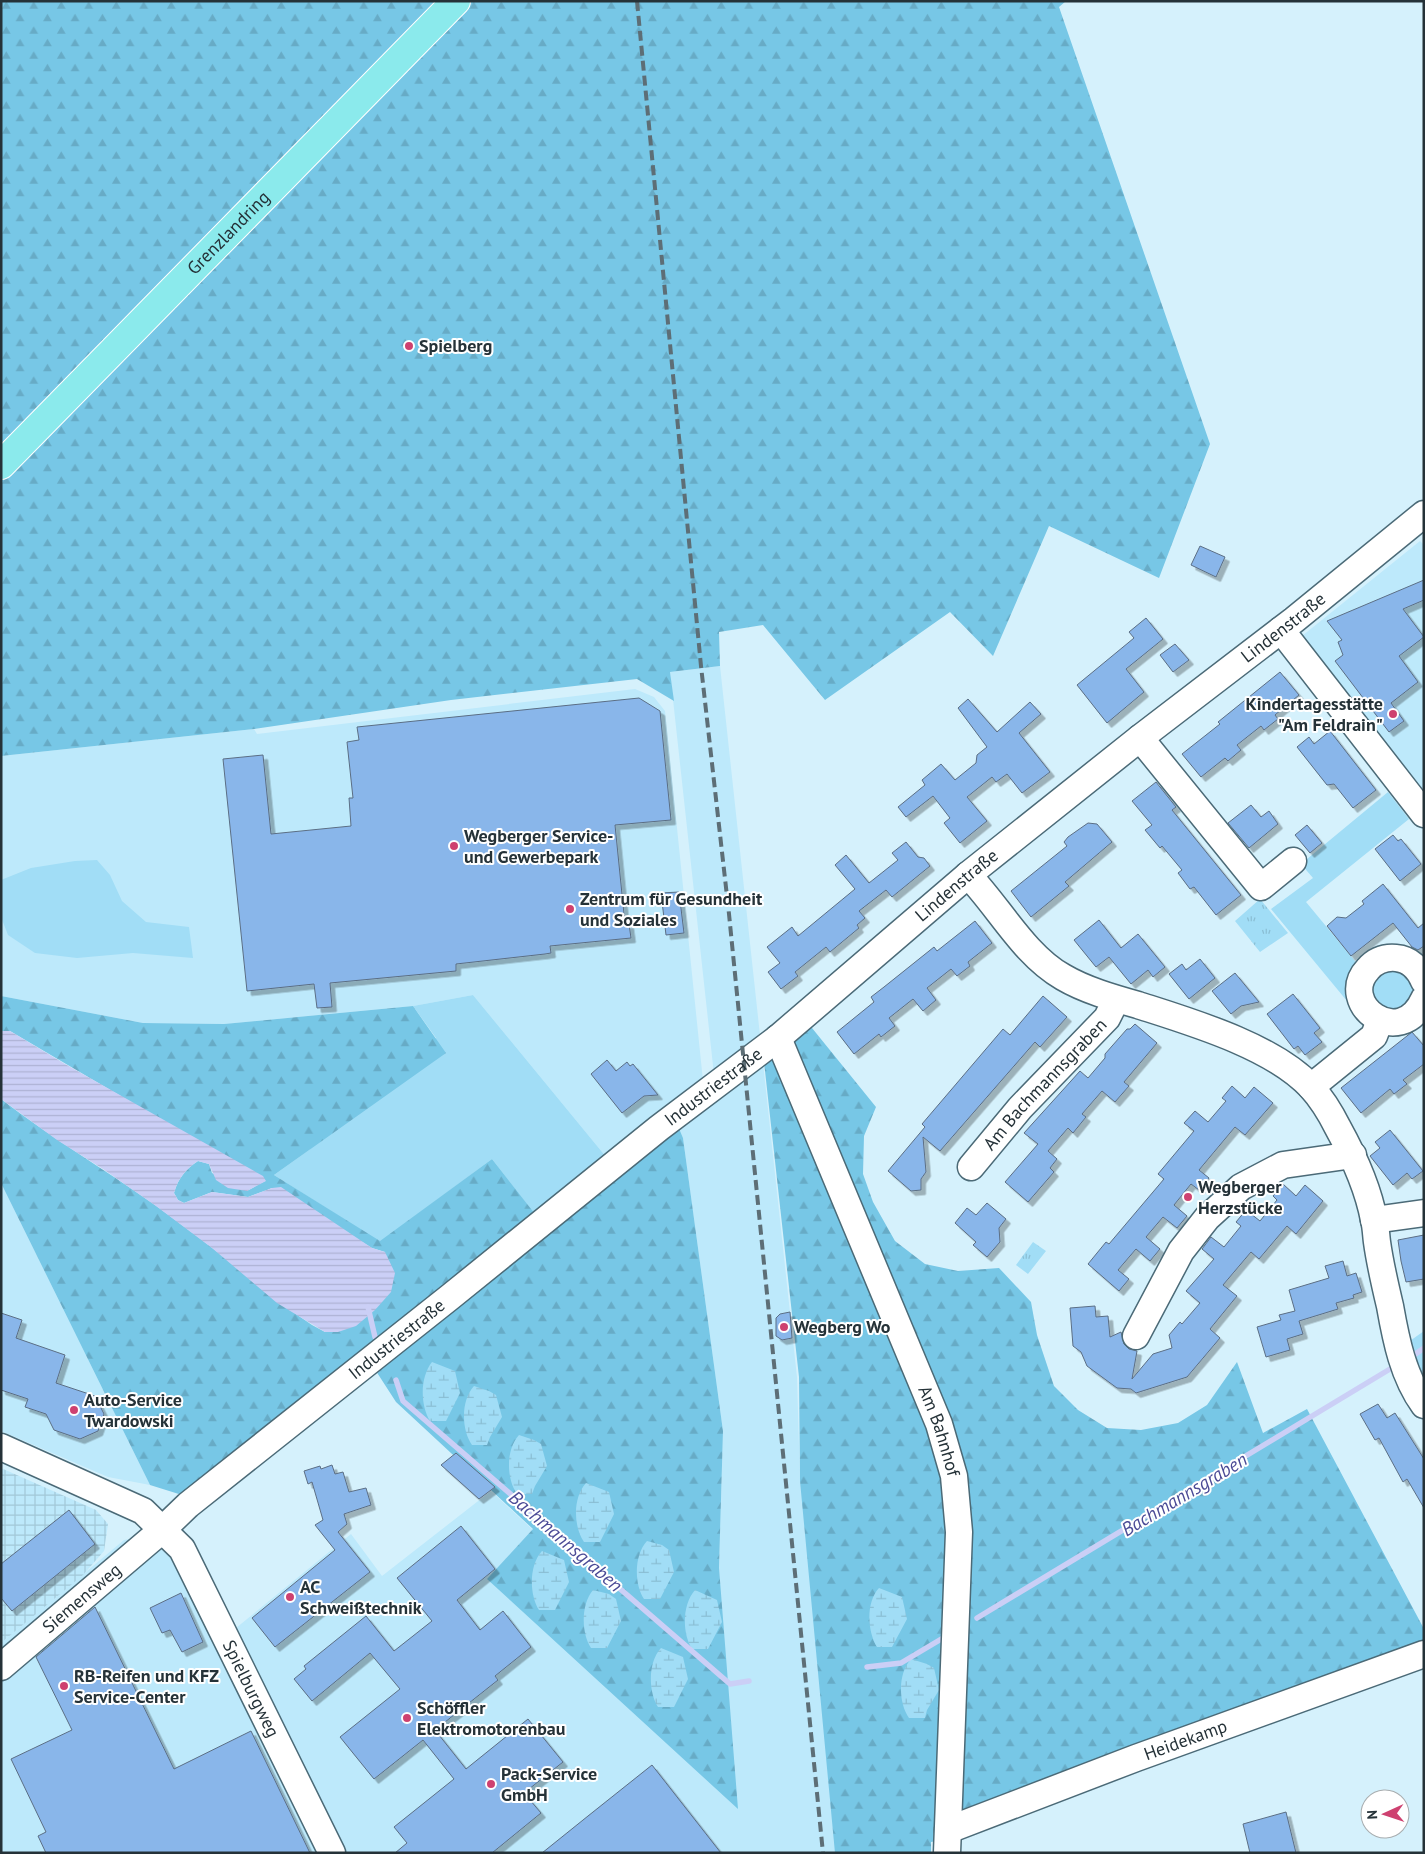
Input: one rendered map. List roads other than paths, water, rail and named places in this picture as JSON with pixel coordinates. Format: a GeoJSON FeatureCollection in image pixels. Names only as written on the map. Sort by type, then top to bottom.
{"type":"FeatureCollection","features":[{"type":"Feature","properties":{"kind":"main road","name":"Grenzlandring"},"geometry":{"type":"LineString","coordinates":[[1,465],[456,1]]}},
{"type":"Feature","properties":{"kind":"street","name":"Lindenstraße"},"geometry":{"type":"LineString","coordinates":[[778,1038],[968,875],[1140,738],[1281,630],[1424,514]]}},
{"type":"Feature","properties":{"kind":"street"},"geometry":{"type":"LineString","coordinates":[[1281,630],[1424,814]]}},
{"type":"Feature","properties":{"kind":"street"},"geometry":{"type":"LineString","coordinates":[[1140,738],[1262,887],[1293,860]]}},
{"type":"Feature","properties":{"kind":"street","name":"Am Bachmannsgraben"},"geometry":{"type":"LineString","coordinates":[[968,875],[983,891],[1029,950],[1063,977],[1116,1000],[1193,1022],[1253,1048],[1279,1061],[1311,1087],[1333,1118],[1353,1155],[1365,1186],[1374,1220],[1396,1340],[1414,1391],[1424,1406]]}},
{"type":"Feature","properties":{"kind":"street"},"geometry":{"type":"LineString","coordinates":[[1424,981],[1414,966],[1398,958],[1389,957],[1372,964],[1366,971],[1362,979],[1360,996],[1367,1011],[1380,1020],[1398,1022],[1407,1020],[1414,1015],[1424,999]]}},
{"type":"Feature","properties":{"kind":"street","name":"Am Bachmannsgraben"},"geometry":{"type":"LineString","coordinates":[[971,1168],[1020,1108],[1107,1018],[1116,1000]]}},
{"type":"Feature","properties":{"kind":"street"},"geometry":{"type":"LineString","coordinates":[[1311,1087],[1374,1036],[1380,1020]]}},
{"type":"Feature","properties":{"kind":"street","name":"Industriestraße"},"geometry":{"type":"LineString","coordinates":[[162,1530],[196,1499],[442,1304],[659,1128],[778,1038]]}},
{"type":"Feature","properties":{"kind":"street","name":"Am Bahnhof"},"geometry":{"type":"LineString","coordinates":[[778,1038],[939,1424],[954,1476],[959,1532],[948,1841]]}},
{"type":"Feature","properties":{"kind":"street"},"geometry":{"type":"LineString","coordinates":[[1136,1336],[1181,1251],[1207,1218],[1241,1187],[1283,1165],[1344,1158],[1353,1155]]}},
{"type":"Feature","properties":{"kind":"street"},"geometry":{"type":"LineString","coordinates":[[1374,1220],[1424,1213]]}},
{"type":"Feature","properties":{"kind":"street"},"geometry":{"type":"LineString","coordinates":[[1,1447],[143,1511],[162,1530]]}},
{"type":"Feature","properties":{"kind":"street","name":"Siemensweg"},"geometry":{"type":"LineString","coordinates":[[1,1667],[162,1530]]}},
{"type":"Feature","properties":{"kind":"street","name":"Spielburgweg"},"geometry":{"type":"LineString","coordinates":[[162,1530],[182,1549],[332,1853]]}},
{"type":"Feature","properties":{"kind":"street","name":"Heidekamp"},"geometry":{"type":"LineString","coordinates":[[948,1841],[1136,1758],[1424,1654]]}},
{"type":"Feature","properties":{"kind":"waterway","name":"Bachmannsgraben"},"geometry":{"type":"LineString","coordinates":[[368,1307],[375,1337]]}},
{"type":"Feature","properties":{"kind":"waterway","name":"Bachmannsgraben"},"geometry":{"type":"LineString","coordinates":[[1414,1355],[1424,1348]]}},
{"type":"Feature","properties":{"kind":"waterway","name":"Bachmannsgraben"},"geometry":{"type":"LineString","coordinates":[[977,1618],[1390,1369]]}},
{"type":"Feature","properties":{"kind":"waterway","name":"Bachmannsgraben"},"geometry":{"type":"LineString","coordinates":[[396,1380],[403,1401],[730,1684],[749,1681]]}},
{"type":"Feature","properties":{"kind":"waterway","name":"Bachmannsgraben"},"geometry":{"type":"LineString","coordinates":[[867,1667],[901,1663],[943,1638]]}},
{"type":"Feature","properties":{"kind":"railway"},"geometry":{"type":"LineString","coordinates":[[637,1],[701,666],[729,914],[823,1853]]}},
{"type":"Feature","properties":{"kind":"place","name":"Spielberg"},"geometry":{"type":"Point","coordinates":[409,346]}},
{"type":"Feature","properties":{"kind":"place","name":"Kindertagesstätte \"Am Feldrain\""},"geometry":{"type":"Point","coordinates":[1393,714]}},
{"type":"Feature","properties":{"kind":"place","name":"Wegberger Service- und Gewerbepark"},"geometry":{"type":"Point","coordinates":[454,846]}},
{"type":"Feature","properties":{"kind":"place","name":"Zentrum für Gesundheit und Soziales"},"geometry":{"type":"Point","coordinates":[570,909]}},
{"type":"Feature","properties":{"kind":"place","name":"Wegberger Herzstücke"},"geometry":{"type":"Point","coordinates":[1188,1197]}},
{"type":"Feature","properties":{"kind":"place","name":"Wegberg Wo"},"geometry":{"type":"Point","coordinates":[784,1327]}},
{"type":"Feature","properties":{"kind":"place","name":"Auto-Service Twardowski"},"geometry":{"type":"Point","coordinates":[74,1410]}},
{"type":"Feature","properties":{"kind":"place","name":"AC Schweißtechnik"},"geometry":{"type":"Point","coordinates":[290,1597]}},
{"type":"Feature","properties":{"kind":"place","name":"RB-Reifen und KFZ Service-Center"},"geometry":{"type":"Point","coordinates":[64,1686]}},
{"type":"Feature","properties":{"kind":"place","name":"Schöffler Elektromotorenbau"},"geometry":{"type":"Point","coordinates":[407,1718]}},
{"type":"Feature","properties":{"kind":"place","name":"Pack-Service GmbH"},"geometry":{"type":"Point","coordinates":[491,1784]}}]}
